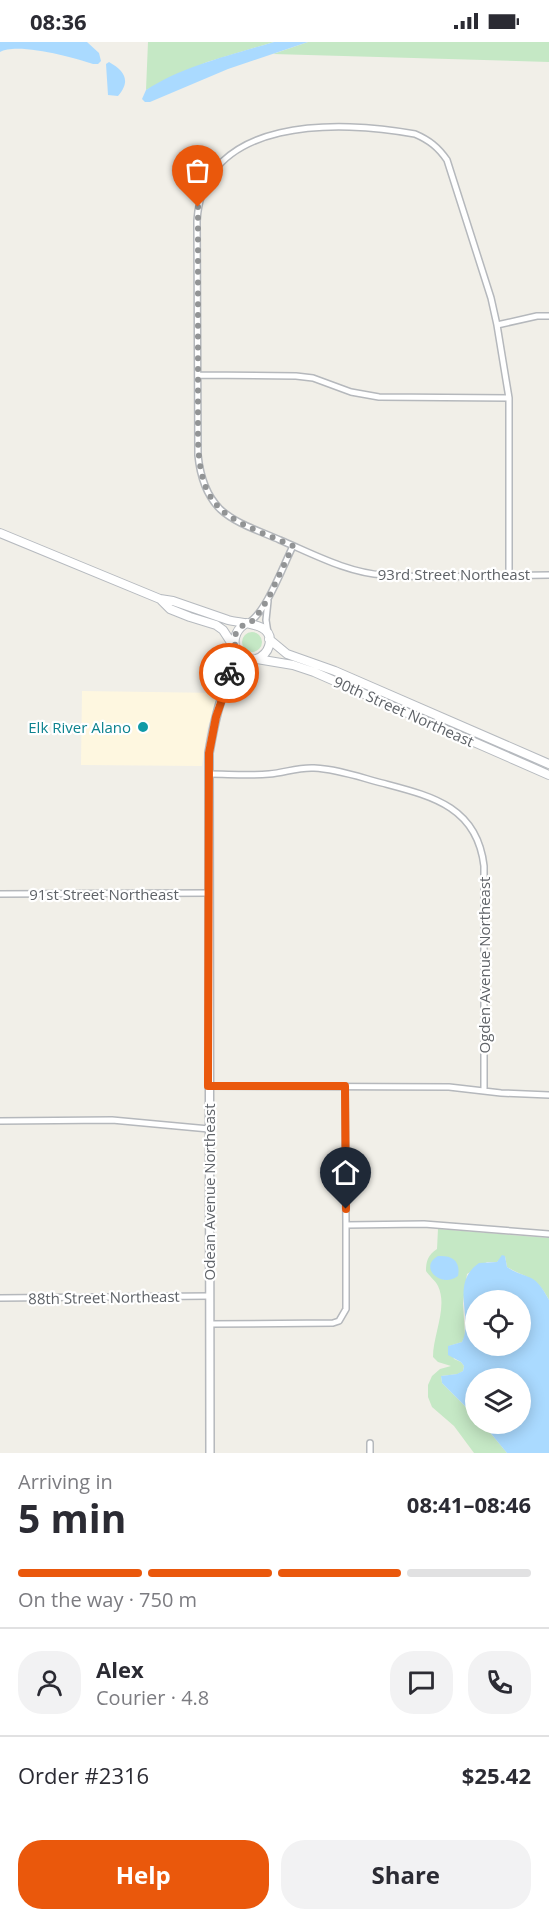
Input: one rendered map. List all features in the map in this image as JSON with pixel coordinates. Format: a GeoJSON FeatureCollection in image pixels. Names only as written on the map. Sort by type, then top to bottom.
{"type":"FeatureCollection","features":[{"type":"Feature","properties":{"kind":"main road"},"geometry":{"type":"LineString","coordinates":[[0,533],[160,599],[263,628],[269,638],[266,652],[254,659],[241,656],[223,630],[216,625],[170,609],[160,599]]}},
{"type":"Feature","properties":{"kind":"main road"},"geometry":{"type":"LineString","coordinates":[[235,649],[235,635],[247,623]]}},
{"type":"Feature","properties":{"kind":"main road","name":"90th Street Northeast"},"geometry":{"type":"LineString","coordinates":[[269,638],[287,654],[335,670],[549,764]]}},
{"type":"Feature","properties":{"kind":"main road","name":"90th Street Northeast"},"geometry":{"type":"LineString","coordinates":[[254,659],[293,665],[314,672],[549,775]]}},
{"type":"Feature","properties":{"kind":"street"},"geometry":{"type":"LineString","coordinates":[[247,623],[254,620],[268,599],[293,546],[234,520],[221,510],[208,494],[202,479],[199,463],[198,207],[204,185],[215,167],[235,150],[265,138],[320,126],[404,131],[415,134],[437,147],[447,160],[497,325],[509,398],[509,575]]}},
{"type":"Feature","properties":{"kind":"street"},"geometry":{"type":"LineString","coordinates":[[497,325],[537,316],[549,316]]}},
{"type":"Feature","properties":{"kind":"street"},"geometry":{"type":"LineString","coordinates":[[198,375],[313,378],[351,392],[379,397],[509,398]]}},
{"type":"Feature","properties":{"kind":"street","name":"93rd Street Northeast"},"geometry":{"type":"LineString","coordinates":[[293,546],[341,566],[366,573],[549,575]]}},
{"type":"Feature","properties":{"kind":"street"},"geometry":{"type":"LineString","coordinates":[[268,599],[266,620],[269,638]]}},
{"type":"Feature","properties":{"kind":"street","name":"Odean Avenue Northeast"},"geometry":{"type":"LineString","coordinates":[[210,1453],[208,774],[213,729],[228,682],[235,649]]}},
{"type":"Feature","properties":{"kind":"street","name":"Odean Avenue Northeast"},"geometry":{"type":"LineString","coordinates":[[228,682],[240,666],[254,659]]}},
{"type":"Feature","properties":{"kind":"street","name":"Ogden Avenue Northeast"},"geometry":{"type":"LineString","coordinates":[[208,774],[268,774],[312,768],[341,772],[441,801],[464,820],[477,840],[483,855],[484,866],[484,1091]]}},
{"type":"Feature","properties":{"kind":"street","name":"91st Street Northeast"},"geometry":{"type":"LineString","coordinates":[[0,894],[208,893]]}},
{"type":"Feature","properties":{"kind":"street"},"geometry":{"type":"LineString","coordinates":[[208,1086],[449,1087],[549,1095]]}},
{"type":"Feature","properties":{"kind":"street"},"geometry":{"type":"LineString","coordinates":[[210,1324],[333,1323],[339,1321],[346,1309],[345,1086]]}},
{"type":"Feature","properties":{"kind":"street"},"geometry":{"type":"LineString","coordinates":[[0,1121],[112,1120],[208,1129]]}},
{"type":"Feature","properties":{"kind":"street"},"geometry":{"type":"LineString","coordinates":[[346,1225],[424,1224],[549,1234]]}},
{"type":"Feature","properties":{"kind":"street","name":"88th Street Northeast"},"geometry":{"type":"LineString","coordinates":[[0,1298],[209,1296]]}},
{"type":"Feature","properties":{"kind":"street"},"geometry":{"type":"LineString","coordinates":[[370,1443],[370,1453]]}},
{"type":"Feature","properties":{"kind":"shaded area"},"geometry":{"type":"Polygon","coordinates":[[[82,691],[219,693],[207,729],[202,766],[81,765],[82,691]]]}},
{"type":"Feature","properties":{"kind":"green space"},"geometry":{"type":"Polygon","coordinates":[[[148,42],[274,42],[207,62],[146,90],[148,42]]]}},
{"type":"Feature","properties":{"kind":"green space"},"geometry":{"type":"Polygon","coordinates":[[[308,42],[549,42],[549,62],[273,54],[308,42]]]}},
{"type":"Feature","properties":{"kind":"green space"},"geometry":{"type":"Polygon","coordinates":[[[248,632],[256,632],[262,638],[262,646],[256,652],[248,652],[242,646],[242,638],[248,632]]]}},
{"type":"Feature","properties":{"kind":"green space"},"geometry":{"type":"Polygon","coordinates":[[[438,1229],[549,1238],[549,1300],[535,1282],[507,1267],[505,1256],[497,1262],[487,1262],[467,1274],[463,1303],[465,1336],[462,1342],[449,1346],[454,1359],[464,1366],[463,1371],[458,1374],[441,1376],[442,1383],[465,1406],[465,1434],[491,1434],[507,1453],[474,1453],[454,1426],[432,1407],[428,1397],[428,1385],[432,1376],[440,1369],[451,1366],[438,1362],[433,1357],[441,1312],[441,1294],[438,1286],[426,1271],[426,1267],[430,1256],[437,1249],[438,1229]]]}},
{"type":"Feature","properties":{"kind":"water"},"geometry":{"type":"Polygon","coordinates":[[[0,42],[87,42],[99,53],[101,61],[93,64],[59,54],[31,50],[8,49],[0,52],[0,42]]]}},
{"type":"Feature","properties":{"kind":"water"},"geometry":{"type":"Polygon","coordinates":[[[274,42],[308,42],[228,69],[150,102],[142,99],[146,90],[176,74],[274,42]]]}},
{"type":"Feature","properties":{"kind":"water"},"geometry":{"type":"Polygon","coordinates":[[[109,62],[119,69],[124,77],[124,86],[118,96],[108,95],[106,64],[109,62]]]}},
{"type":"Feature","properties":{"kind":"water"},"geometry":{"type":"Polygon","coordinates":[[[502,1255],[505,1256],[507,1267],[535,1281],[549,1300],[549,1453],[507,1453],[491,1434],[531,1434],[531,1368],[465,1368],[465,1406],[442,1383],[441,1376],[463,1371],[464,1366],[461,1362],[448,1355],[448,1346],[462,1342],[465,1333],[465,1356],[531,1356],[531,1290],[465,1290],[465,1312],[464,1291],[465,1281],[470,1271],[479,1263],[497,1262],[502,1255]]]}},
{"type":"Feature","properties":{"kind":"water"},"geometry":{"type":"Polygon","coordinates":[[[438,1256],[451,1258],[457,1263],[458,1276],[445,1280],[434,1275],[430,1266],[438,1256]]]}},
{"type":"Feature","properties":{"kind":"way so far"},"geometry":{"type":"LineString","coordinates":[[198,207],[198,455],[200,474],[208,494],[221,510],[234,520],[293,546],[268,599],[257,616],[242,626],[235,635],[235,649],[229,673]]}},
{"type":"Feature","properties":{"kind":"place","name":"Elk River Alano"},"geometry":{"type":"Point","coordinates":[143,727]}},
{"type":"Feature","properties":{"kind":"route"},"geometry":{"type":"LineString","coordinates":[[229,673],[216,717],[209,753],[208,1086],[345,1086],[346,1209]]}}]}
